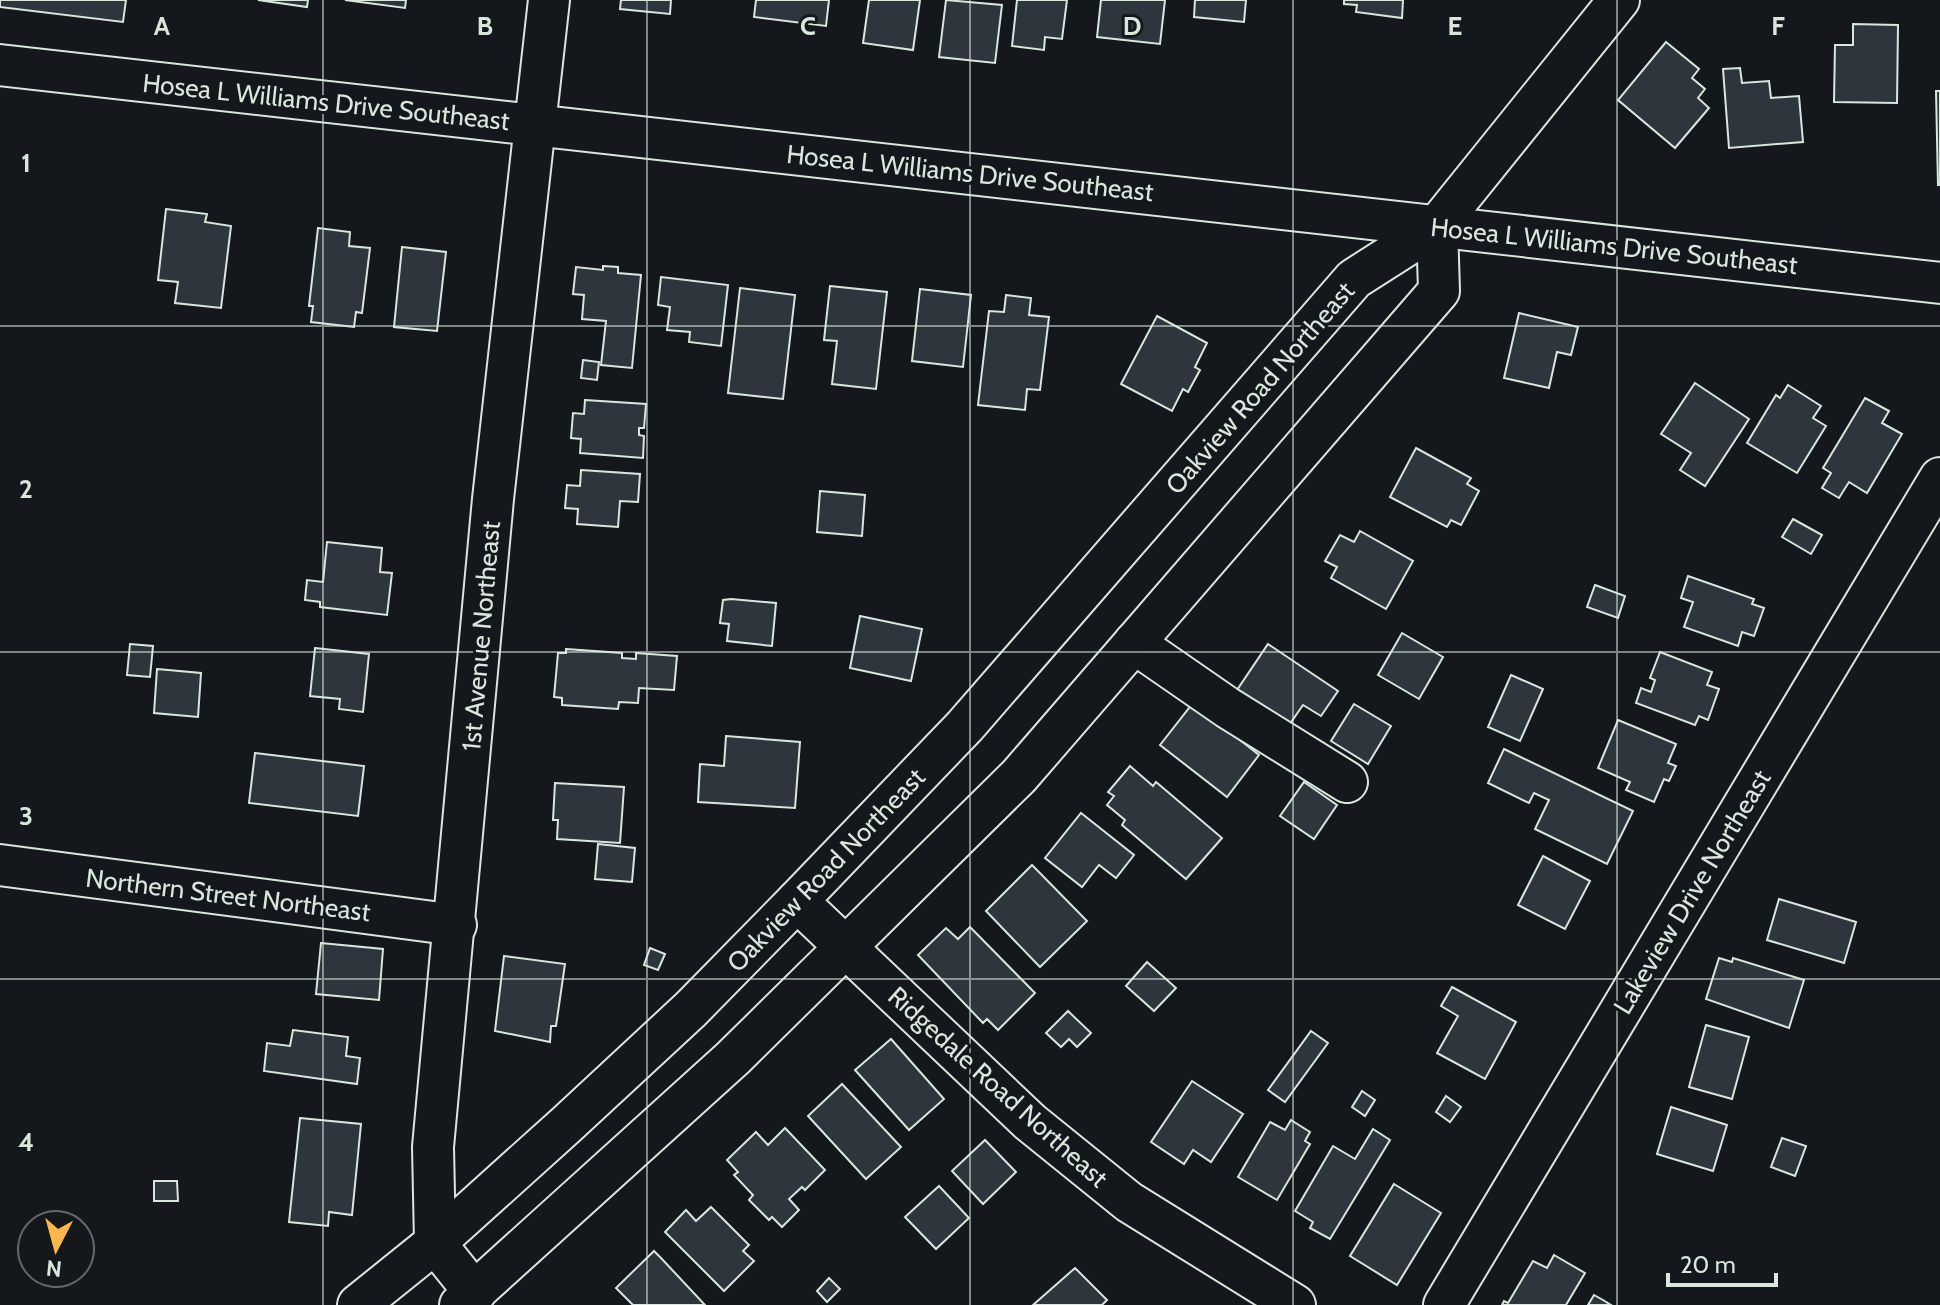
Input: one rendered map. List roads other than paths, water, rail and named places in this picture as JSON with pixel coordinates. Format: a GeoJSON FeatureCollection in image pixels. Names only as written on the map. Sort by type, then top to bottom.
{"type":"FeatureCollection","features":[{"type":"Feature","properties":{"kind":"street","name":"1st Avenue Northeast"},"geometry":{"type":"LineString","coordinates":[[435,1243],[433,1147],[456,925],[493,499],[549,0]]}},
{"type":"Feature","properties":{"kind":"street","name":"Oakview Road Northeast"},"geometry":{"type":"LineString","coordinates":[[358,1305],[435,1243],[669,1030],[797,901],[965,726],[1354,279],[1437,226],[1619,0]]}},
{"type":"Feature","properties":{"kind":"street","name":"Hosea L Williams Drive Southeast"},"geometry":{"type":"LineString","coordinates":[[0,65],[1940,283]]}},
{"type":"Feature","properties":{"kind":"street"},"geometry":{"type":"LineString","coordinates":[[435,1243],[468,1299],[733,1058],[1019,776],[1439,291],[1437,226]]}},
{"type":"Feature","properties":{"kind":"street","name":"Lakeview Drive Northeast"},"geometry":{"type":"LineString","coordinates":[[1444,1305],[1940,478]]}},
{"type":"Feature","properties":{"kind":"street"},"geometry":{"type":"LineString","coordinates":[[1134,643],[1228,708],[1347,782]]}},
{"type":"Feature","properties":{"kind":"street","name":"Northern Street Northeast"},"geometry":{"type":"LineString","coordinates":[[0,865],[456,925]]}},
{"type":"Feature","properties":{"kind":"street","name":"Ridgedale Road Northeast"},"geometry":{"type":"LineString","coordinates":[[797,901],[1030,1122],[1129,1202],[1295,1305]]}}]}
